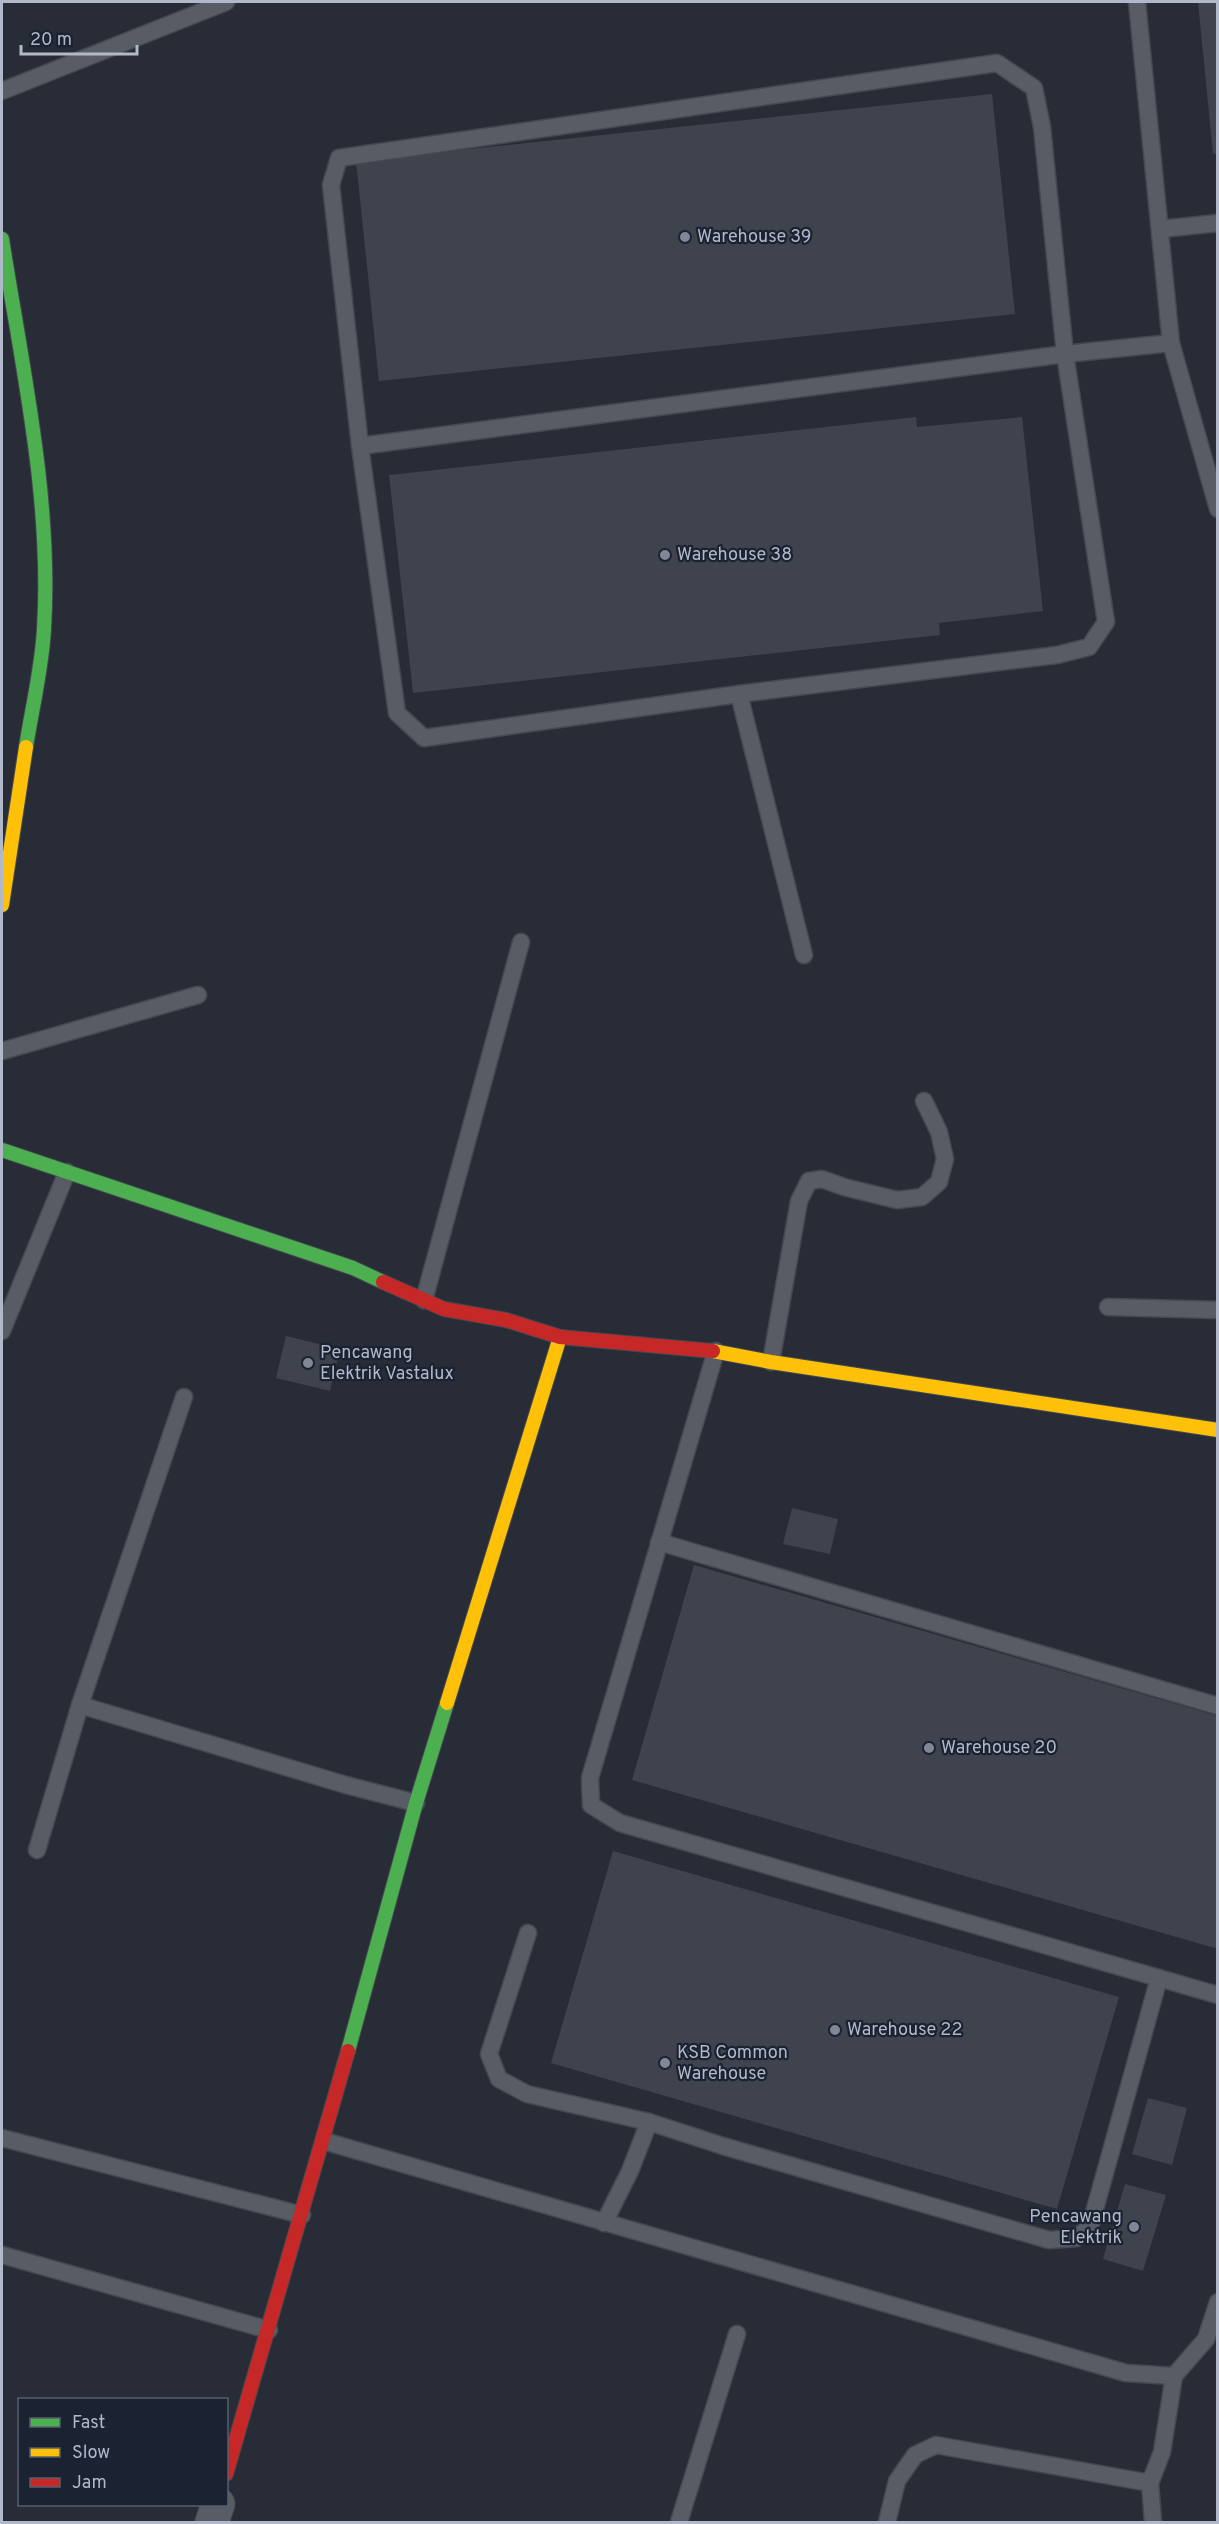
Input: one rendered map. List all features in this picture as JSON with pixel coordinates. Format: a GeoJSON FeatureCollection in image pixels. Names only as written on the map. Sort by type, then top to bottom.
{"type":"FeatureCollection","features":[{"type":"Feature","properties":{"kind":"street"},"geometry":{"type":"LineString","coordinates":[[2,240],[38,469],[44,548],[44,630],[2,905]]}},
{"type":"Feature","properties":{"kind":"street"},"geometry":{"type":"LineString","coordinates":[[2,1150],[353,1268],[444,1309],[506,1320],[560,1337],[716,1351],[771,1362],[1218,1430]]}},
{"type":"Feature","properties":{"kind":"street"},"geometry":{"type":"LineString","coordinates":[[228,2467],[324,2141],[416,1803],[560,1337]]}},
{"type":"Feature","properties":{"kind":"street"},"geometry":{"type":"LineString","coordinates":[[212,2523],[218,2506]]}},
{"type":"Feature","properties":{"kind":"lane"},"geometry":{"type":"LineString","coordinates":[[2,90],[226,2]]}},
{"type":"Feature","properties":{"kind":"lane"},"geometry":{"type":"LineString","coordinates":[[1137,2],[1171,344],[1218,509]]}},
{"type":"Feature","properties":{"kind":"lane"},"geometry":{"type":"LineString","coordinates":[[997,63],[1034,88],[1042,127],[1065,354],[1106,622],[1089,647],[1057,655],[739,694],[424,738],[397,713],[360,446],[331,185],[339,158],[997,63]]}},
{"type":"Feature","properties":{"kind":"lane"},"geometry":{"type":"LineString","coordinates":[[1161,229],[1218,223]]}},
{"type":"Feature","properties":{"kind":"lane"},"geometry":{"type":"LineString","coordinates":[[360,446],[1065,354],[1171,344]]}},
{"type":"Feature","properties":{"kind":"lane"},"geometry":{"type":"LineString","coordinates":[[739,694],[804,955]]}},
{"type":"Feature","properties":{"kind":"lane"},"geometry":{"type":"LineString","coordinates":[[424,1300],[521,942]]}},
{"type":"Feature","properties":{"kind":"lane"},"geometry":{"type":"LineString","coordinates":[[2,1051],[198,995]]}},
{"type":"Feature","properties":{"kind":"lane"},"geometry":{"type":"LineString","coordinates":[[771,1362],[799,1202],[810,1181],[822,1179],[897,1200],[922,1197],[939,1182],[945,1159],[939,1132],[924,1101]]}},
{"type":"Feature","properties":{"kind":"lane"},"geometry":{"type":"LineString","coordinates":[[2,1331],[67,1172]]}},
{"type":"Feature","properties":{"kind":"lane"},"geometry":{"type":"LineString","coordinates":[[1108,1307],[1218,1310]]}},
{"type":"Feature","properties":{"kind":"lane"},"geometry":{"type":"LineString","coordinates":[[716,1351],[590,1778],[591,1805],[620,1823],[1218,1995]]}},
{"type":"Feature","properties":{"kind":"lane"},"geometry":{"type":"LineString","coordinates":[[37,1850],[80,1705],[184,1397]]}},
{"type":"Feature","properties":{"kind":"lane"},"geometry":{"type":"LineString","coordinates":[[659,1542],[1218,1706]]}},
{"type":"Feature","properties":{"kind":"lane"},"geometry":{"type":"LineString","coordinates":[[80,1705],[346,1785],[416,1803]]}},
{"type":"Feature","properties":{"kind":"lane"},"geometry":{"type":"LineString","coordinates":[[528,1933],[489,2054],[499,2079],[527,2094],[649,2122],[723,2146],[1049,2240],[1076,2238],[1090,2227],[1159,1978]]}},
{"type":"Feature","properties":{"kind":"lane"},"geometry":{"type":"LineString","coordinates":[[604,2223],[630,2171],[649,2122]]}},
{"type":"Feature","properties":{"kind":"lane"},"geometry":{"type":"LineString","coordinates":[[2,2138],[302,2215]]}},
{"type":"Feature","properties":{"kind":"lane"},"geometry":{"type":"LineString","coordinates":[[324,2141],[1126,2373],[1174,2376]]}},
{"type":"Feature","properties":{"kind":"lane"},"geometry":{"type":"LineString","coordinates":[[2,2255],[269,2330]]}},
{"type":"Feature","properties":{"kind":"lane"},"geometry":{"type":"LineString","coordinates":[[1153,2523],[1150,2483],[1162,2452],[1174,2376],[1206,2339],[1218,2302]]}},
{"type":"Feature","properties":{"kind":"lane"},"geometry":{"type":"LineString","coordinates":[[679,2523],[737,2334]]}},
{"type":"Feature","properties":{"kind":"lane"},"geometry":{"type":"LineString","coordinates":[[887,2523],[897,2481],[915,2456],[936,2445],[1150,2483]]}},
{"type":"Feature","properties":{"kind":"building"},"geometry":{"type":"Polygon","coordinates":[[[1198,2],[1218,2],[1218,153],[1213,154],[1198,2]]]}},
{"type":"Feature","properties":{"kind":"building","name":"Warehouse 39"},"geometry":{"type":"Polygon","coordinates":[[[992,94],[1015,314],[379,381],[356,161],[992,94]]]}},
{"type":"Feature","properties":{"kind":"building","name":"Warehouse 38"},"geometry":{"type":"Polygon","coordinates":[[[916,417],[917,427],[1022,417],[1043,611],[939,623],[940,635],[413,693],[389,475],[916,417]]]}},
{"type":"Feature","properties":{"kind":"building","name":"Pencawang Elektrik Vastalux"},"geometry":{"type":"Polygon","coordinates":[[[286,1336],[340,1349],[330,1391],[276,1378],[286,1336]]]}},
{"type":"Feature","properties":{"kind":"building"},"geometry":{"type":"Polygon","coordinates":[[[792,1508],[838,1519],[830,1554],[783,1544],[792,1508]]]}},
{"type":"Feature","properties":{"kind":"building","name":"Warehouse 20"},"geometry":{"type":"Polygon","coordinates":[[[694,1565],[1218,1716],[1218,1949],[632,1780],[694,1565]]]}},
{"type":"Feature","properties":{"kind":"building","name":"Warehouse 22"},"geometry":{"type":"Polygon","coordinates":[[[613,1851],[1119,1997],[1057,2209],[551,2063],[613,1851]]]}},
{"type":"Feature","properties":{"kind":"building","name":"Pencawang Elektrik"},"geometry":{"type":"Polygon","coordinates":[[[1148,2098],[1187,2108],[1172,2165],[1132,2154],[1148,2098]]]}},
{"type":"Feature","properties":{"kind":"building","name":"Pencawang Elektrik"},"geometry":{"type":"Polygon","coordinates":[[[1125,2184],[1166,2195],[1143,2271],[1103,2259],[1125,2184]]]}},
{"type":"Feature","properties":{"kind":"traffic: fast"},"geometry":{"type":"LineString","coordinates":[[2,239],[34,433],[44,531],[43,644],[26,747]]}},
{"type":"Feature","properties":{"kind":"traffic: fast"},"geometry":{"type":"LineString","coordinates":[[2,1150],[353,1268],[383,1282]]}},
{"type":"Feature","properties":{"kind":"traffic: fast"},"geometry":{"type":"LineString","coordinates":[[348,2051],[416,1803],[447,1703]]}},
{"type":"Feature","properties":{"kind":"traffic: slow"},"geometry":{"type":"LineString","coordinates":[[2,905],[26,747]]}},
{"type":"Feature","properties":{"kind":"traffic: slow"},"geometry":{"type":"LineString","coordinates":[[447,1703],[560,1337]]}},
{"type":"Feature","properties":{"kind":"traffic: slow"},"geometry":{"type":"LineString","coordinates":[[713,1351],[771,1362],[1218,1430]]}},
{"type":"Feature","properties":{"kind":"traffic: jam"},"geometry":{"type":"LineString","coordinates":[[383,1282],[444,1309],[506,1320],[560,1337],[713,1351]]}},
{"type":"Feature","properties":{"kind":"traffic: jam"},"geometry":{"type":"LineString","coordinates":[[228,2467],[348,2051]]}},
{"type":"Feature","properties":{"kind":"place","name":"Warehouse 39"},"geometry":{"type":"Point","coordinates":[685,237]}},
{"type":"Feature","properties":{"kind":"place","name":"Warehouse 38"},"geometry":{"type":"Point","coordinates":[665,555]}},
{"type":"Feature","properties":{"kind":"place","name":"Pencawang Elektrik Vastalux"},"geometry":{"type":"Point","coordinates":[308,1363]}},
{"type":"Feature","properties":{"kind":"place","name":"Warehouse 20"},"geometry":{"type":"Point","coordinates":[929,1748]}},
{"type":"Feature","properties":{"kind":"place","name":"Warehouse 22"},"geometry":{"type":"Point","coordinates":[835,2030]}},
{"type":"Feature","properties":{"kind":"place","name":"KSB Common Warehouse"},"geometry":{"type":"Point","coordinates":[665,2063]}},
{"type":"Feature","properties":{"kind":"place","name":"Pencawang Elektrik"},"geometry":{"type":"Point","coordinates":[1134,2227]}}]}
